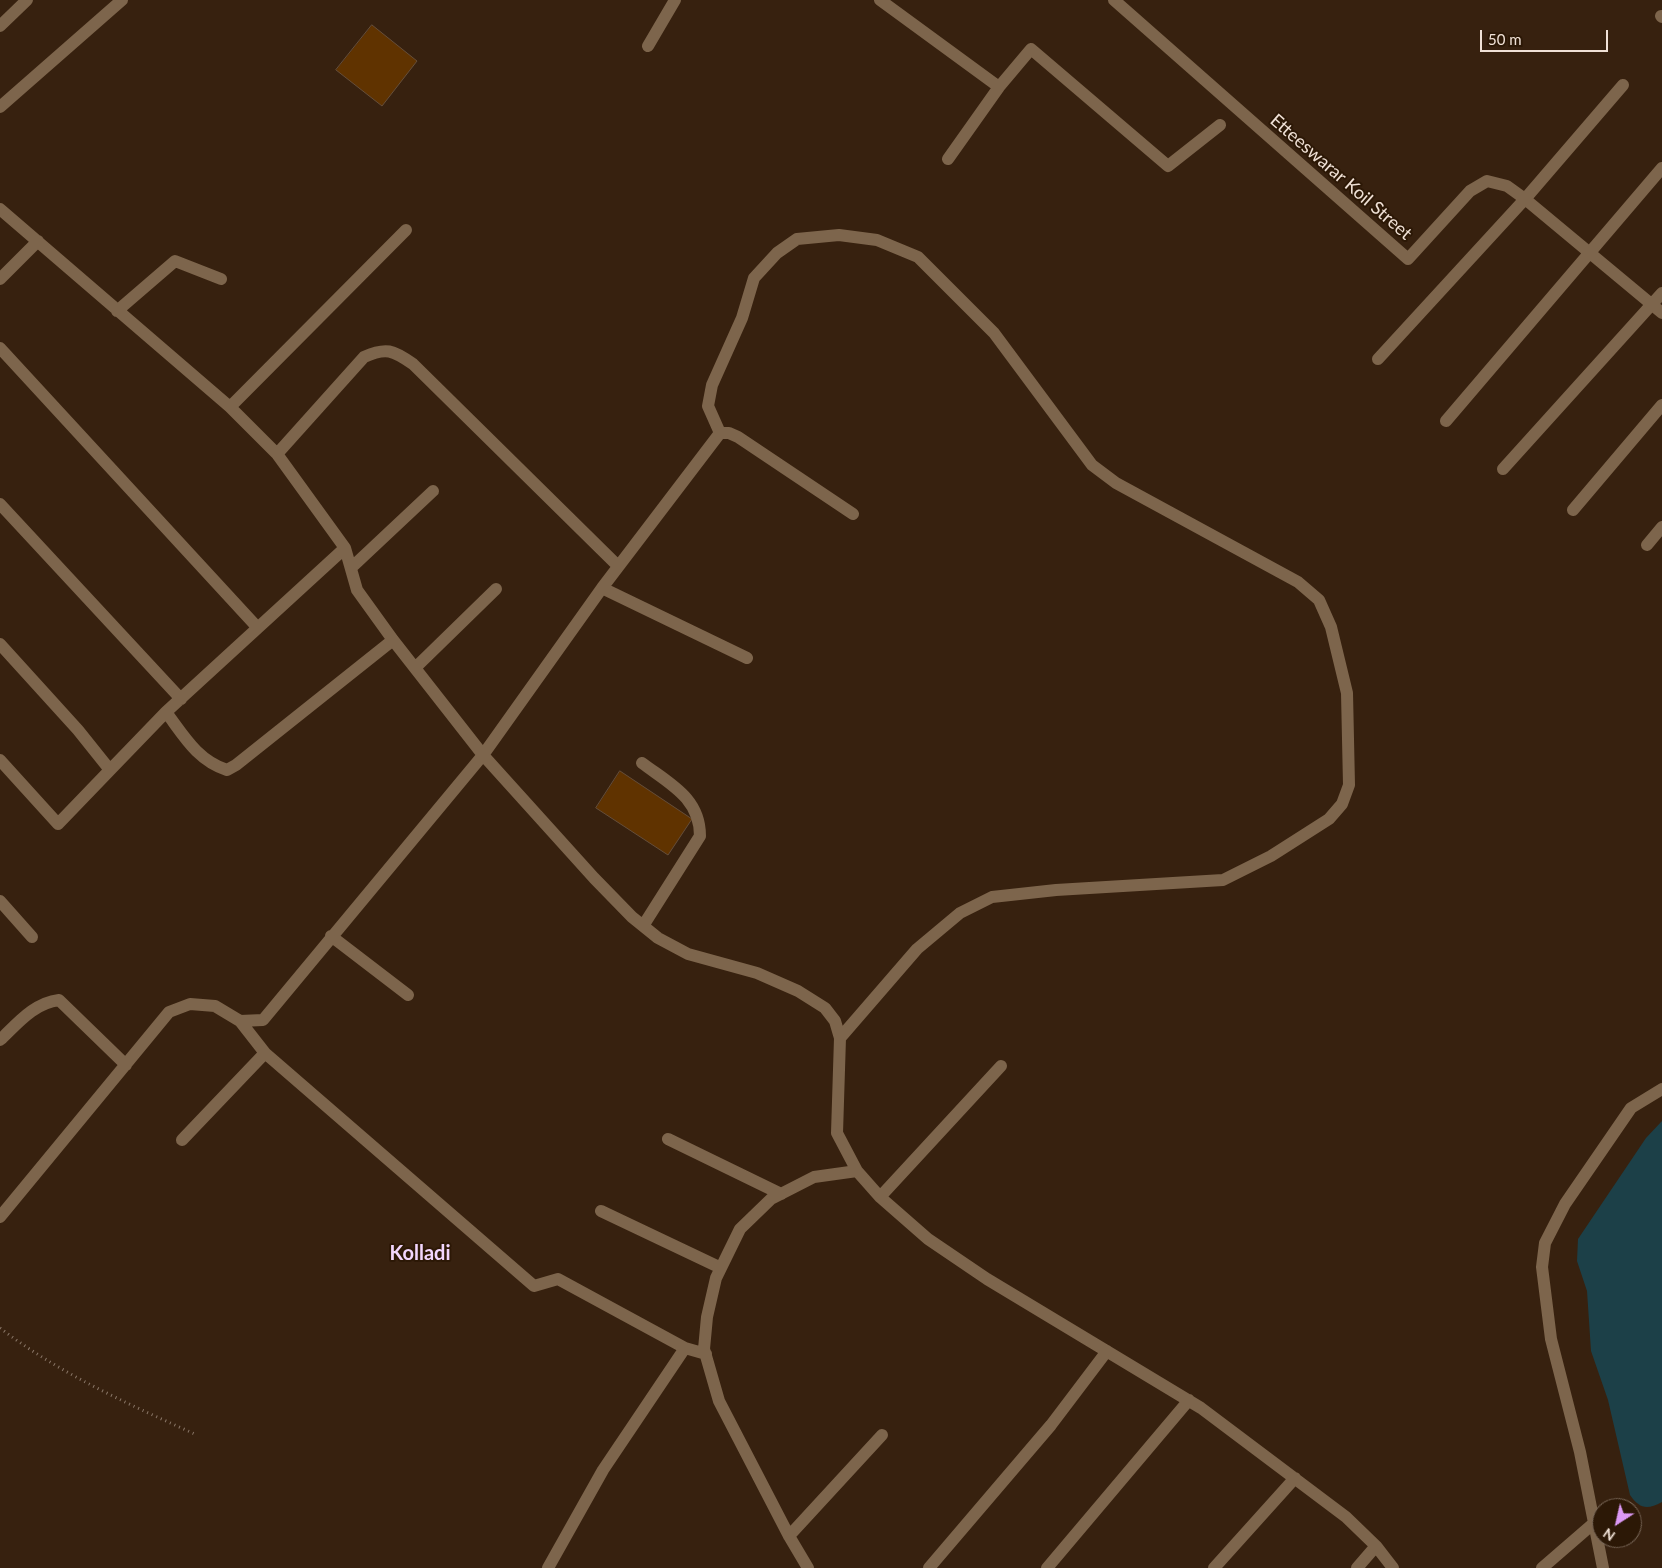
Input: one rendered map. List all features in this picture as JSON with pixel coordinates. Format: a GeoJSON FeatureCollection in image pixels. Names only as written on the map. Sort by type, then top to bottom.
{"type":"FeatureCollection","features":[{"type":"Feature","properties":{"kind":"street"},"geometry":{"type":"LineString","coordinates":[[0,26],[27,0]]}},
{"type":"Feature","properties":{"kind":"street"},"geometry":{"type":"LineString","coordinates":[[0,106],[122,0]]}},
{"type":"Feature","properties":{"kind":"street"},"geometry":{"type":"LineString","coordinates":[[648,46],[675,0]]}},
{"type":"Feature","properties":{"kind":"street"},"geometry":{"type":"LineString","coordinates":[[880,0],[999,87]]}},
{"type":"Feature","properties":{"kind":"street","name":"Etteeswarar Koil Street"},"geometry":{"type":"LineString","coordinates":[[1114,0],[1408,260],[1470,191],[1487,181],[1507,186],[1657,308]]}},
{"type":"Feature","properties":{"kind":"street"},"geometry":{"type":"LineString","coordinates":[[948,159],[999,87],[1031,49],[1168,166],[1220,125]]}},
{"type":"Feature","properties":{"kind":"street"},"geometry":{"type":"LineString","coordinates":[[1378,359],[1524,199],[1624,84]]}},
{"type":"Feature","properties":{"kind":"street"},"geometry":{"type":"LineString","coordinates":[[1446,421],[1662,168]]}},
{"type":"Feature","properties":{"kind":"street"},"geometry":{"type":"LineString","coordinates":[[0,209],[230,407],[278,454],[345,548],[357,590],[393,640],[483,756],[594,878],[642,926],[658,938],[688,954],[756,973],[798,991],[825,1008],[835,1021],[840,1038],[837,1133],[857,1171],[880,1197],[928,1239],[987,1279],[1188,1400],[1346,1517],[1376,1546],[1393,1568]]}},
{"type":"Feature","properties":{"kind":"street"},"geometry":{"type":"LineString","coordinates":[[230,407],[406,230]]}},
{"type":"Feature","properties":{"kind":"street"},"geometry":{"type":"LineString","coordinates":[[720,433],[708,406],[712,385],[742,318],[754,278],[777,253],[797,239],[839,235],[877,240],[918,257],[994,333],[1092,465],[1116,483],[1298,582],[1319,600],[1330,627],[1347,694],[1349,785],[1342,804],[1329,819],[1271,856],[1223,880],[1056,890],[992,897],[960,913],[916,949],[840,1038]]}},
{"type":"Feature","properties":{"kind":"street"},"geometry":{"type":"LineString","coordinates":[[0,279],[38,241]]}},
{"type":"Feature","properties":{"kind":"street"},"geometry":{"type":"LineString","coordinates":[[117,311],[175,261],[221,279]]}},
{"type":"Feature","properties":{"kind":"street"},"geometry":{"type":"LineString","coordinates":[[1503,469],[1657,308],[1662,293]]}},
{"type":"Feature","properties":{"kind":"street"},"geometry":{"type":"LineString","coordinates":[[0,348],[257,627]]}},
{"type":"Feature","properties":{"kind":"street"},"geometry":{"type":"LineString","coordinates":[[278,454],[364,356],[380,350],[397,352],[412,364],[618,566]]}},
{"type":"Feature","properties":{"kind":"street"},"geometry":{"type":"LineString","coordinates":[[1572,510],[1662,405]]}},
{"type":"Feature","properties":{"kind":"street"},"geometry":{"type":"LineString","coordinates":[[720,433],[728,433],[738,437],[853,514]]}},
{"type":"Feature","properties":{"kind":"street"},"geometry":{"type":"LineString","coordinates":[[240,1021],[263,1020],[331,936],[483,756],[618,566],[720,433]]}},
{"type":"Feature","properties":{"kind":"street"},"geometry":{"type":"LineString","coordinates":[[350,568],[433,491]]}},
{"type":"Feature","properties":{"kind":"street"},"geometry":{"type":"LineString","coordinates":[[0,504],[181,699]]}},
{"type":"Feature","properties":{"kind":"street"},"geometry":{"type":"LineString","coordinates":[[1647,545],[1662,527]]}},
{"type":"Feature","properties":{"kind":"street"},"geometry":{"type":"LineString","coordinates":[[0,760],[58,824],[166,712],[345,548]]}},
{"type":"Feature","properties":{"kind":"street"},"geometry":{"type":"LineString","coordinates":[[415,668],[496,588]]}},
{"type":"Feature","properties":{"kind":"street"},"geometry":{"type":"LineString","coordinates":[[602,588],[747,658]]}},
{"type":"Feature","properties":{"kind":"street"},"geometry":{"type":"LineString","coordinates":[[166,712],[201,757],[211,764],[227,770],[236,765],[393,640]]}},
{"type":"Feature","properties":{"kind":"street"},"geometry":{"type":"LineString","coordinates":[[0,644],[78,730],[110,770]]}},
{"type":"Feature","properties":{"kind":"street"},"geometry":{"type":"LineString","coordinates":[[642,763],[688,797],[700,821],[700,836],[642,926]]}},
{"type":"Feature","properties":{"kind":"street"},"geometry":{"type":"LineString","coordinates":[[0,901],[32,937]]}},
{"type":"Feature","properties":{"kind":"street"},"geometry":{"type":"LineString","coordinates":[[331,936],[408,995]]}},
{"type":"Feature","properties":{"kind":"street"},"geometry":{"type":"LineString","coordinates":[[0,1040],[33,1009],[59,1000],[126,1064]]}},
{"type":"Feature","properties":{"kind":"street"},"geometry":{"type":"LineString","coordinates":[[0,1217],[169,1012],[190,1004],[215,1006],[240,1021],[265,1053],[534,1286],[558,1279],[685,1348],[706,1354]]}},
{"type":"Feature","properties":{"kind":"street"},"geometry":{"type":"LineString","coordinates":[[182,1140],[265,1053]]}},
{"type":"Feature","properties":{"kind":"street"},"geometry":{"type":"LineString","coordinates":[[880,1197],[1001,1066]]}},
{"type":"Feature","properties":{"kind":"street"},"geometry":{"type":"LineString","coordinates":[[1592,1514],[1580,1452],[1551,1339],[1542,1268],[1545,1242],[1565,1204],[1631,1108],[1662,1089]]}},
{"type":"Feature","properties":{"kind":"street"},"geometry":{"type":"LineString","coordinates":[[668,1139],[781,1194]]}},
{"type":"Feature","properties":{"kind":"street"},"geometry":{"type":"LineString","coordinates":[[808,1568],[789,1536],[719,1401],[706,1354],[708,1317],[716,1278],[740,1229],[771,1200],[814,1177],[857,1171]]}},
{"type":"Feature","properties":{"kind":"street"},"geometry":{"type":"LineString","coordinates":[[601,1212],[721,1268]]}},
{"type":"Feature","properties":{"kind":"street"},"geometry":{"type":"LineString","coordinates":[[548,1568],[603,1470],[685,1348]]}},
{"type":"Feature","properties":{"kind":"street"},"geometry":{"type":"LineString","coordinates":[[929,1568],[1051,1425],[1106,1351]]}},
{"type":"Feature","properties":{"kind":"street"},"geometry":{"type":"LineString","coordinates":[[1047,1568],[1188,1400]]}},
{"type":"Feature","properties":{"kind":"street"},"geometry":{"type":"LineString","coordinates":[[789,1536],[882,1435]]}},
{"type":"Feature","properties":{"kind":"street"},"geometry":{"type":"LineString","coordinates":[[1214,1568],[1295,1478]]}},
{"type":"Feature","properties":{"kind":"street"},"geometry":{"type":"LineString","coordinates":[[1542,1568],[1592,1526]]}},
{"type":"Feature","properties":{"kind":"street"},"geometry":{"type":"LineString","coordinates":[[1357,1568],[1376,1546]]}},
{"type":"Feature","properties":{"kind":"street"},"geometry":{"type":"LineString","coordinates":[[1599,1548],[1603,1568]]}},
{"type":"Feature","properties":{"kind":"path"},"geometry":{"type":"LineString","coordinates":[[0,1328],[23,1346],[85,1383],[197,1434]]}},
{"type":"Feature","properties":{"kind":"water"},"geometry":{"type":"Polygon","coordinates":[[[1662,1121],[1662,1502],[1644,1507],[1642,1506],[1642,1498],[1633,1498],[1630,1495],[1608,1400],[1591,1351],[1587,1291],[1577,1261],[1578,1239],[1646,1138],[1662,1121]]]}},
{"type":"Feature","properties":{"kind":"building"},"geometry":{"type":"Polygon","coordinates":[[[372,25],[417,61],[382,106],[336,70],[372,25]]]}},
{"type":"Feature","properties":{"kind":"building"},"geometry":{"type":"Polygon","coordinates":[[[620,771],[692,819],[668,855],[596,808],[620,771]]]}},
{"type":"Feature","properties":{"kind":"district","name":"Kolladi"},"geometry":{"type":"Point","coordinates":[420,1254]}}]}
